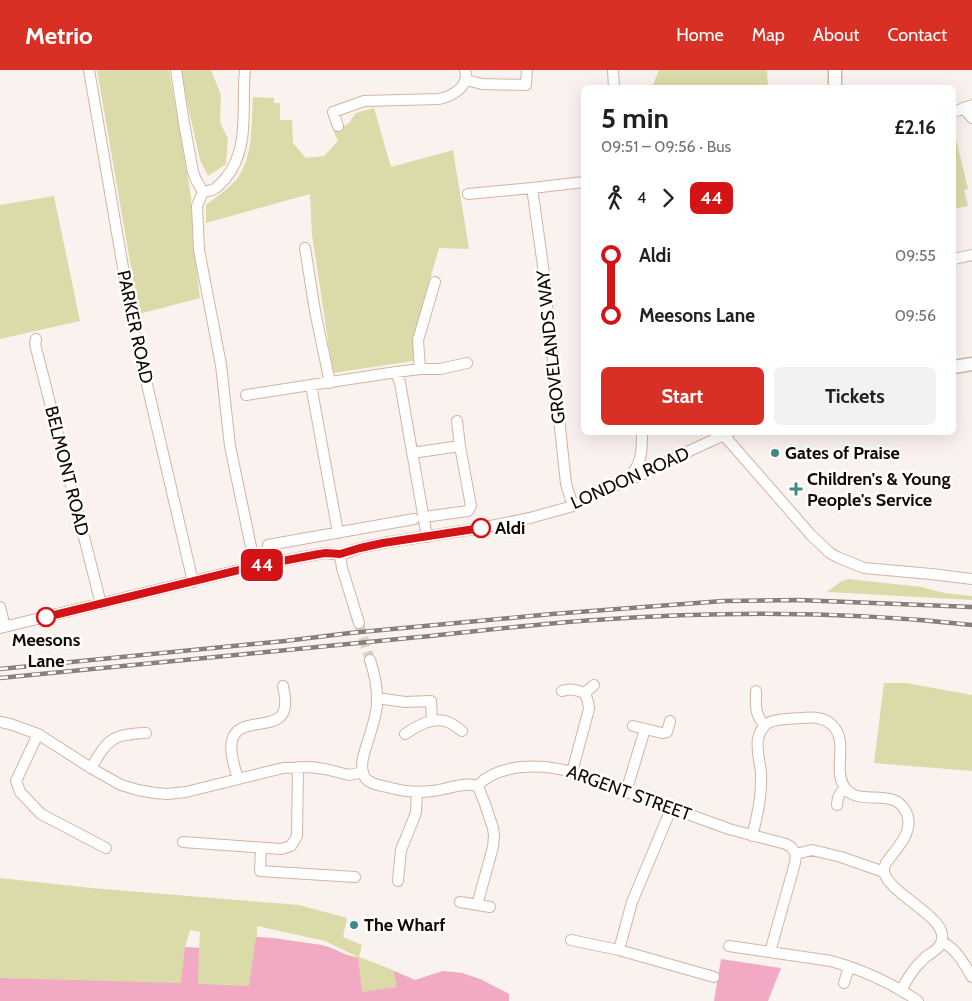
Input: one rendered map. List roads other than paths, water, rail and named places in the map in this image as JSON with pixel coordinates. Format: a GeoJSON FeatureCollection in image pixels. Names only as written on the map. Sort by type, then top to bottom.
{"type":"FeatureCollection","features":[{"type":"Feature","properties":{"kind":"main road"},"geometry":{"type":"LineString","coordinates":[[835,85],[836,70]]}},
{"type":"Feature","properties":{"kind":"main road"},"geometry":{"type":"LineString","coordinates":[[956,367],[972,364]]}},
{"type":"Feature","properties":{"kind":"street","name":"PARKER ROAD"},"geometry":{"type":"LineString","coordinates":[[89,70],[132,320],[193,582]]}},
{"type":"Feature","properties":{"kind":"street"},"geometry":{"type":"LineString","coordinates":[[176,70],[193,172],[203,192],[198,206],[199,250],[221,365],[230,446],[256,566]]}},
{"type":"Feature","properties":{"kind":"street"},"geometry":{"type":"LineString","coordinates":[[203,192],[216,189],[232,171],[239,155],[242,136],[245,70]]}},
{"type":"Feature","properties":{"kind":"street"},"geometry":{"type":"LineString","coordinates":[[338,126],[333,112],[356,103],[374,100],[440,99],[454,94],[466,75],[482,84],[526,85],[527,70]]}},
{"type":"Feature","properties":{"kind":"street"},"geometry":{"type":"LineString","coordinates":[[612,70],[614,85]]}},
{"type":"Feature","properties":{"kind":"street"},"geometry":{"type":"LineString","coordinates":[[963,108],[972,118]]}},
{"type":"Feature","properties":{"kind":"street"},"geometry":{"type":"LineString","coordinates":[[468,194],[581,182]]}},
{"type":"Feature","properties":{"kind":"street","name":"GROVELANDS WAY"},"geometry":{"type":"LineString","coordinates":[[532,188],[543,266],[566,484],[573,506]]}},
{"type":"Feature","properties":{"kind":"street"},"geometry":{"type":"LineString","coordinates":[[305,248],[315,311],[330,382]]}},
{"type":"Feature","properties":{"kind":"street"},"geometry":{"type":"LineString","coordinates":[[956,259],[972,255]]}},
{"type":"Feature","properties":{"kind":"street"},"geometry":{"type":"LineString","coordinates":[[420,369],[418,340],[435,282]]}},
{"type":"Feature","properties":{"kind":"street","name":"BELMONT ROAD"},"geometry":{"type":"LineString","coordinates":[[36,339],[35,344],[100,604]]}},
{"type":"Feature","properties":{"kind":"street"},"geometry":{"type":"LineString","coordinates":[[246,395],[396,372],[440,369],[466,364]]}},
{"type":"Feature","properties":{"kind":"street"},"geometry":{"type":"LineString","coordinates":[[396,372],[400,383],[427,537]]}},
{"type":"Feature","properties":{"kind":"street"},"geometry":{"type":"LineString","coordinates":[[311,385],[338,533]]}},
{"type":"Feature","properties":{"kind":"street"},"geometry":{"type":"LineString","coordinates":[[431,516],[468,511],[471,506],[457,421]]}},
{"type":"Feature","properties":{"kind":"street"},"geometry":{"type":"LineString","coordinates":[[642,435],[643,458],[653,463],[666,462]]}},
{"type":"Feature","properties":{"kind":"street","name":"LONDON ROAD"},"geometry":{"type":"LineString","coordinates":[[2,628],[256,566],[319,554],[340,554],[383,543],[481,528],[530,518],[573,506],[723,435]]}},
{"type":"Feature","properties":{"kind":"street"},"geometry":{"type":"LineString","coordinates":[[726,435],[806,529],[836,557],[864,568],[972,579]]}},
{"type":"Feature","properties":{"kind":"street"},"geometry":{"type":"LineString","coordinates":[[412,453],[460,446]]}},
{"type":"Feature","properties":{"kind":"street"},"geometry":{"type":"LineString","coordinates":[[628,480],[638,467],[642,449]]}},
{"type":"Feature","properties":{"kind":"street"},"geometry":{"type":"LineString","coordinates":[[268,545],[414,519]]}},
{"type":"Feature","properties":{"kind":"street"},"geometry":{"type":"LineString","coordinates":[[340,554],[342,568],[359,623]]}},
{"type":"Feature","properties":{"kind":"street"},"geometry":{"type":"LineString","coordinates":[[0,607],[2,628]]}},
{"type":"Feature","properties":{"kind":"street"},"geometry":{"type":"LineString","coordinates":[[0,722],[38,734],[121,785],[155,793],[186,792],[283,768],[325,769],[349,774],[363,772],[363,759],[372,730],[378,698],[370,660]]}},
{"type":"Feature","properties":{"kind":"street"},"geometry":{"type":"LineString","coordinates":[[585,693],[594,685]]}},
{"type":"Feature","properties":{"kind":"street"},"geometry":{"type":"LineString","coordinates":[[238,779],[231,746],[234,735],[239,729],[270,723],[278,718],[284,712],[286,706],[284,686]]}},
{"type":"Feature","properties":{"kind":"street"},"geometry":{"type":"LineString","coordinates":[[562,690],[576,689],[585,693],[589,709],[572,772]]}},
{"type":"Feature","properties":{"kind":"street"},"geometry":{"type":"LineString","coordinates":[[756,691],[758,718],[765,726]]}},
{"type":"Feature","properties":{"kind":"street"},"geometry":{"type":"LineString","coordinates":[[378,698],[406,702],[431,701],[432,721]]}},
{"type":"Feature","properties":{"kind":"street"},"geometry":{"type":"LineString","coordinates":[[752,836],[761,794],[759,734],[765,726],[776,720],[819,718],[830,723],[840,737],[840,773],[845,788],[859,796],[894,800],[900,804],[908,815],[909,823],[905,837],[886,864],[884,872],[889,882],[939,926],[942,932],[940,947],[928,954],[914,969],[901,990]]}},
{"type":"Feature","properties":{"kind":"street"},"geometry":{"type":"LineString","coordinates":[[633,726],[662,734],[666,732],[670,720]]}},
{"type":"Feature","properties":{"kind":"street"},"geometry":{"type":"LineString","coordinates":[[405,734],[420,724],[432,721],[447,721],[462,731]]}},
{"type":"Feature","properties":{"kind":"street"},"geometry":{"type":"LineString","coordinates":[[626,792],[645,729]]}},
{"type":"Feature","properties":{"kind":"street"},"geometry":{"type":"LineString","coordinates":[[91,768],[108,742],[132,733],[146,733]]}},
{"type":"Feature","properties":{"kind":"street"},"geometry":{"type":"LineString","coordinates":[[38,734],[16,781],[20,792],[41,814],[106,848]]}},
{"type":"Feature","properties":{"kind":"street"},"geometry":{"type":"LineString","coordinates":[[183,842],[281,850],[291,846],[297,836],[298,767]]}},
{"type":"Feature","properties":{"kind":"street","name":"ARGENT STREET"},"geometry":{"type":"LineString","coordinates":[[363,772],[364,777],[371,782],[392,789],[417,792],[444,790],[466,784],[477,786],[486,778],[507,770],[523,767],[547,767],[572,772],[729,830],[786,844],[796,854]]}},
{"type":"Feature","properties":{"kind":"street"},"geometry":{"type":"LineString","coordinates":[[477,786],[485,804],[494,836],[493,847],[477,904]]}},
{"type":"Feature","properties":{"kind":"street"},"geometry":{"type":"LineString","coordinates":[[837,805],[837,798],[845,788]]}},
{"type":"Feature","properties":{"kind":"street"},"geometry":{"type":"LineString","coordinates":[[398,881],[401,850],[416,812],[417,792]]}},
{"type":"Feature","properties":{"kind":"street"},"geometry":{"type":"LineString","coordinates":[[619,950],[632,902],[671,808]]}},
{"type":"Feature","properties":{"kind":"street"},"geometry":{"type":"LineString","coordinates":[[261,849],[260,871],[356,877]]}},
{"type":"Feature","properties":{"kind":"street"},"geometry":{"type":"LineString","coordinates":[[770,952],[796,854],[812,850],[841,857],[884,872]]}},
{"type":"Feature","properties":{"kind":"street"},"geometry":{"type":"LineString","coordinates":[[460,902],[490,907]]}},
{"type":"Feature","properties":{"kind":"street"},"geometry":{"type":"LineString","coordinates":[[571,940],[619,950],[714,977]]}},
{"type":"Feature","properties":{"kind":"street"},"geometry":{"type":"LineString","coordinates":[[942,942],[959,956],[972,978]]}},
{"type":"Feature","properties":{"kind":"street"},"geometry":{"type":"LineString","coordinates":[[729,946],[831,961],[876,976],[918,1001]]}},
{"type":"Feature","properties":{"kind":"street"},"geometry":{"type":"LineString","coordinates":[[844,983],[850,967]]}},
{"type":"Feature","properties":{"kind":"tunnel"},"geometry":{"type":"LineString","coordinates":[[359,623],[370,660]]}},
{"type":"Feature","properties":{"kind":"railway"},"geometry":{"type":"LineString","coordinates":[[0,669],[552,614],[723,601],[798,600],[972,607]]}},
{"type":"Feature","properties":{"kind":"railway"},"geometry":{"type":"LineString","coordinates":[[0,678],[529,626],[642,617],[736,614],[831,615],[925,620],[972,625]]}},
{"type":"Feature","properties":{"kind":"place","name":"Gates of Praise"},"geometry":{"type":"Point","coordinates":[775,453]}},
{"type":"Feature","properties":{"kind":"place","name":"Children's & Young People's Service"},"geometry":{"type":"Point","coordinates":[796,489]}},
{"type":"Feature","properties":{"kind":"place","name":"Aldi"},"geometry":{"type":"Point","coordinates":[481,528]}},
{"type":"Feature","properties":{"kind":"place","name":"Meesons Lane"},"geometry":{"type":"Point","coordinates":[46,617]}},
{"type":"Feature","properties":{"kind":"place","name":"The Wharf"},"geometry":{"type":"Point","coordinates":[354,925]}}]}
